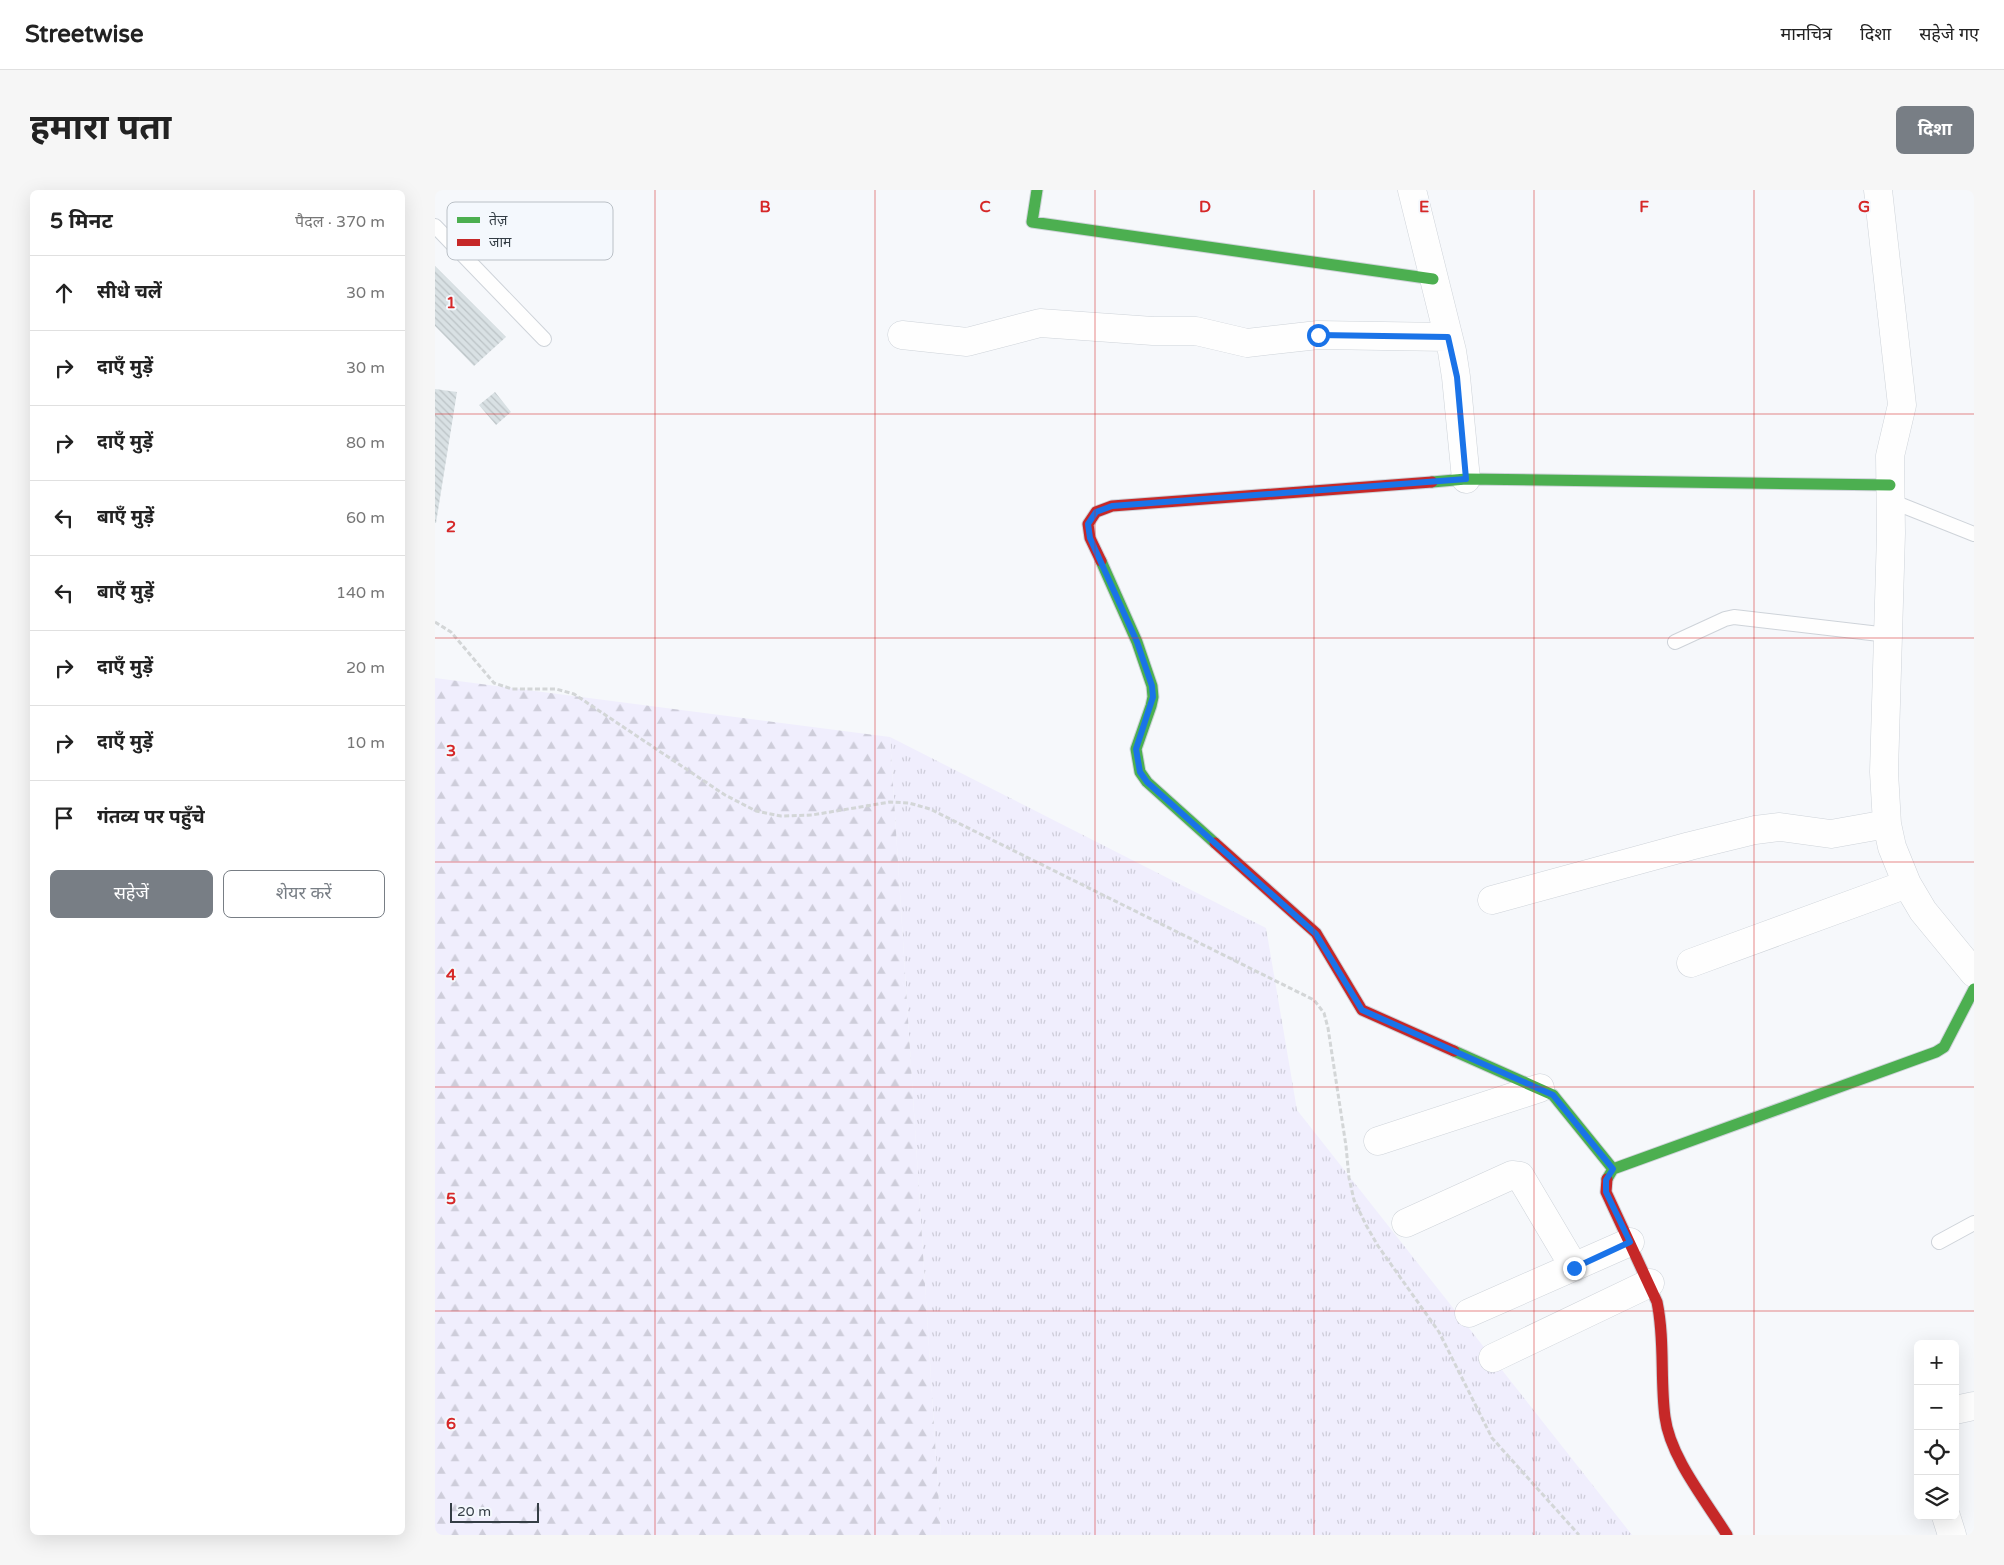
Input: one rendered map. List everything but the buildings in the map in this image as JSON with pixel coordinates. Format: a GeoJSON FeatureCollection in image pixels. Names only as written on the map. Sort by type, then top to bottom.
{"type":"FeatureCollection","features":[{"type":"Feature","properties":{"kind":"street"},"geometry":{"type":"LineString","coordinates":[[1037,190],[1032,222],[1433,279]]}},
{"type":"Feature","properties":{"kind":"street"},"geometry":{"type":"LineString","coordinates":[[1412,190],[1457,377],[1466,479]]}},
{"type":"Feature","properties":{"kind":"street"},"geometry":{"type":"LineString","coordinates":[[1878,190],[1902,405],[1890,456],[1891,493],[1884,772],[1887,824],[1892,847],[1907,884],[1923,911],[1974,973]]}},
{"type":"Feature","properties":{"kind":"street"},"geometry":{"type":"LineString","coordinates":[[902,335],[967,342],[1040,323],[1153,331],[1189,331],[1247,343],[1318,335],[1448,337]]}},
{"type":"Feature","properties":{"kind":"street"},"geometry":{"type":"LineString","coordinates":[[1613,1169],[1553,1095],[1362,1010],[1316,934],[1147,782],[1140,772],[1136,749],[1153,697],[1152,686],[1137,642],[1090,538],[1088,524],[1096,512],[1112,506],[1466,479],[1891,493]]}},
{"type":"Feature","properties":{"kind":"street"},"geometry":{"type":"LineString","coordinates":[[1492,900],[1690,846],[1769,828],[1780,827],[1831,834],[1887,824]]}},
{"type":"Feature","properties":{"kind":"street"},"geometry":{"type":"LineString","coordinates":[[1691,963],[1907,884]]}},
{"type":"Feature","properties":{"kind":"street"},"geometry":{"type":"LineString","coordinates":[[1727,1535],[1675,1450],[1668,1433],[1665,1418],[1661,1320],[1657,1302],[1650,1283],[1606,1192],[1606,1180],[1613,1169],[1936,1052],[1944,1046],[1974,989]]}},
{"type":"Feature","properties":{"kind":"street"},"geometry":{"type":"LineString","coordinates":[[1378,1141],[1540,1088]]}},
{"type":"Feature","properties":{"kind":"street"},"geometry":{"type":"LineString","coordinates":[[1406,1223],[1512,1175],[1520,1176],[1574,1268]]}},
{"type":"Feature","properties":{"kind":"street"},"geometry":{"type":"LineString","coordinates":[[1469,1313],[1630,1242]]}},
{"type":"Feature","properties":{"kind":"street"},"geometry":{"type":"LineString","coordinates":[[1493,1358],[1650,1283]]}},
{"type":"Feature","properties":{"kind":"street"},"geometry":{"type":"LineString","coordinates":[[1959,1409],[1974,1406]]}},
{"type":"Feature","properties":{"kind":"street"},"geometry":{"type":"LineString","coordinates":[[1947,1520],[1952,1535]]}},
{"type":"Feature","properties":{"kind":"lane"},"geometry":{"type":"LineString","coordinates":[[435,226],[447,238]]}},
{"type":"Feature","properties":{"kind":"lane"},"geometry":{"type":"LineString","coordinates":[[468,260],[544,339]]}},
{"type":"Feature","properties":{"kind":"lane"},"geometry":{"type":"LineString","coordinates":[[1891,493],[1974,534]]}},
{"type":"Feature","properties":{"kind":"lane"},"geometry":{"type":"LineString","coordinates":[[1675,642],[1725,619],[1734,617],[1888,635]]}},
{"type":"Feature","properties":{"kind":"lane"},"geometry":{"type":"LineString","coordinates":[[1939,1242],[1974,1223]]}},
{"type":"Feature","properties":{"kind":"path"},"geometry":{"type":"LineString","coordinates":[[435,622],[451,632],[494,683],[512,689],[555,689],[574,694],[725,795],[757,811],[781,816],[812,815],[890,802],[930,809],[1314,1000],[1324,1013],[1328,1028],[1349,1178],[1355,1200],[1366,1225],[1378,1246],[1439,1332],[1492,1438],[1579,1535]]}},
{"type":"Feature","properties":{"kind":"green space"},"geometry":{"type":"Polygon","coordinates":[[[435,678],[890,737],[941,1535],[435,1535],[435,678]]]}},
{"type":"Feature","properties":{"kind":"green space"},"geometry":{"type":"Polygon","coordinates":[[[890,737],[1266,928],[1297,1110],[1632,1535],[941,1535],[890,737]]]}},
{"type":"Feature","properties":{"kind":"traffic: fast"},"geometry":{"type":"LineString","coordinates":[[1037,190],[1032,222],[1433,279]]}},
{"type":"Feature","properties":{"kind":"traffic: fast"},"geometry":{"type":"LineString","coordinates":[[1432,482],[1466,479],[1890,485]]}},
{"type":"Feature","properties":{"kind":"traffic: fast"},"geometry":{"type":"LineString","coordinates":[[1101,561],[1137,642],[1152,686],[1153,697],[1151,706],[1136,749],[1140,772],[1147,782],[1215,843]]}},
{"type":"Feature","properties":{"kind":"traffic: fast"},"geometry":{"type":"LineString","coordinates":[[1607,1179],[1613,1169],[1936,1052],[1944,1047],[1974,989]]}},
{"type":"Feature","properties":{"kind":"traffic: fast"},"geometry":{"type":"LineString","coordinates":[[1454,1051],[1553,1095],[1613,1169]]}},
{"type":"Feature","properties":{"kind":"traffic: jam"},"geometry":{"type":"LineString","coordinates":[[1101,561],[1090,538],[1088,524],[1096,512],[1112,506],[1432,482]]}},
{"type":"Feature","properties":{"kind":"traffic: jam"},"geometry":{"type":"LineString","coordinates":[[1215,843],[1316,933],[1362,1010],[1454,1051]]}},
{"type":"Feature","properties":{"kind":"traffic: jam"},"geometry":{"type":"LineString","coordinates":[[1607,1179],[1606,1192],[1657,1302],[1661,1331],[1665,1417],[1668,1432],[1681,1463],[1727,1535]]}},
{"type":"Feature","properties":{"kind":"route"},"geometry":{"type":"LineString","coordinates":[[1318,335],[1448,337],[1457,377],[1466,479],[1112,506],[1096,512],[1088,524],[1090,538],[1137,642],[1152,686],[1153,697],[1151,706],[1136,749],[1140,772],[1147,782],[1316,934],[1328,950],[1355,1001],[1362,1010],[1553,1095],[1613,1169],[1606,1180],[1606,1192],[1630,1242],[1574,1268]]}}]}
